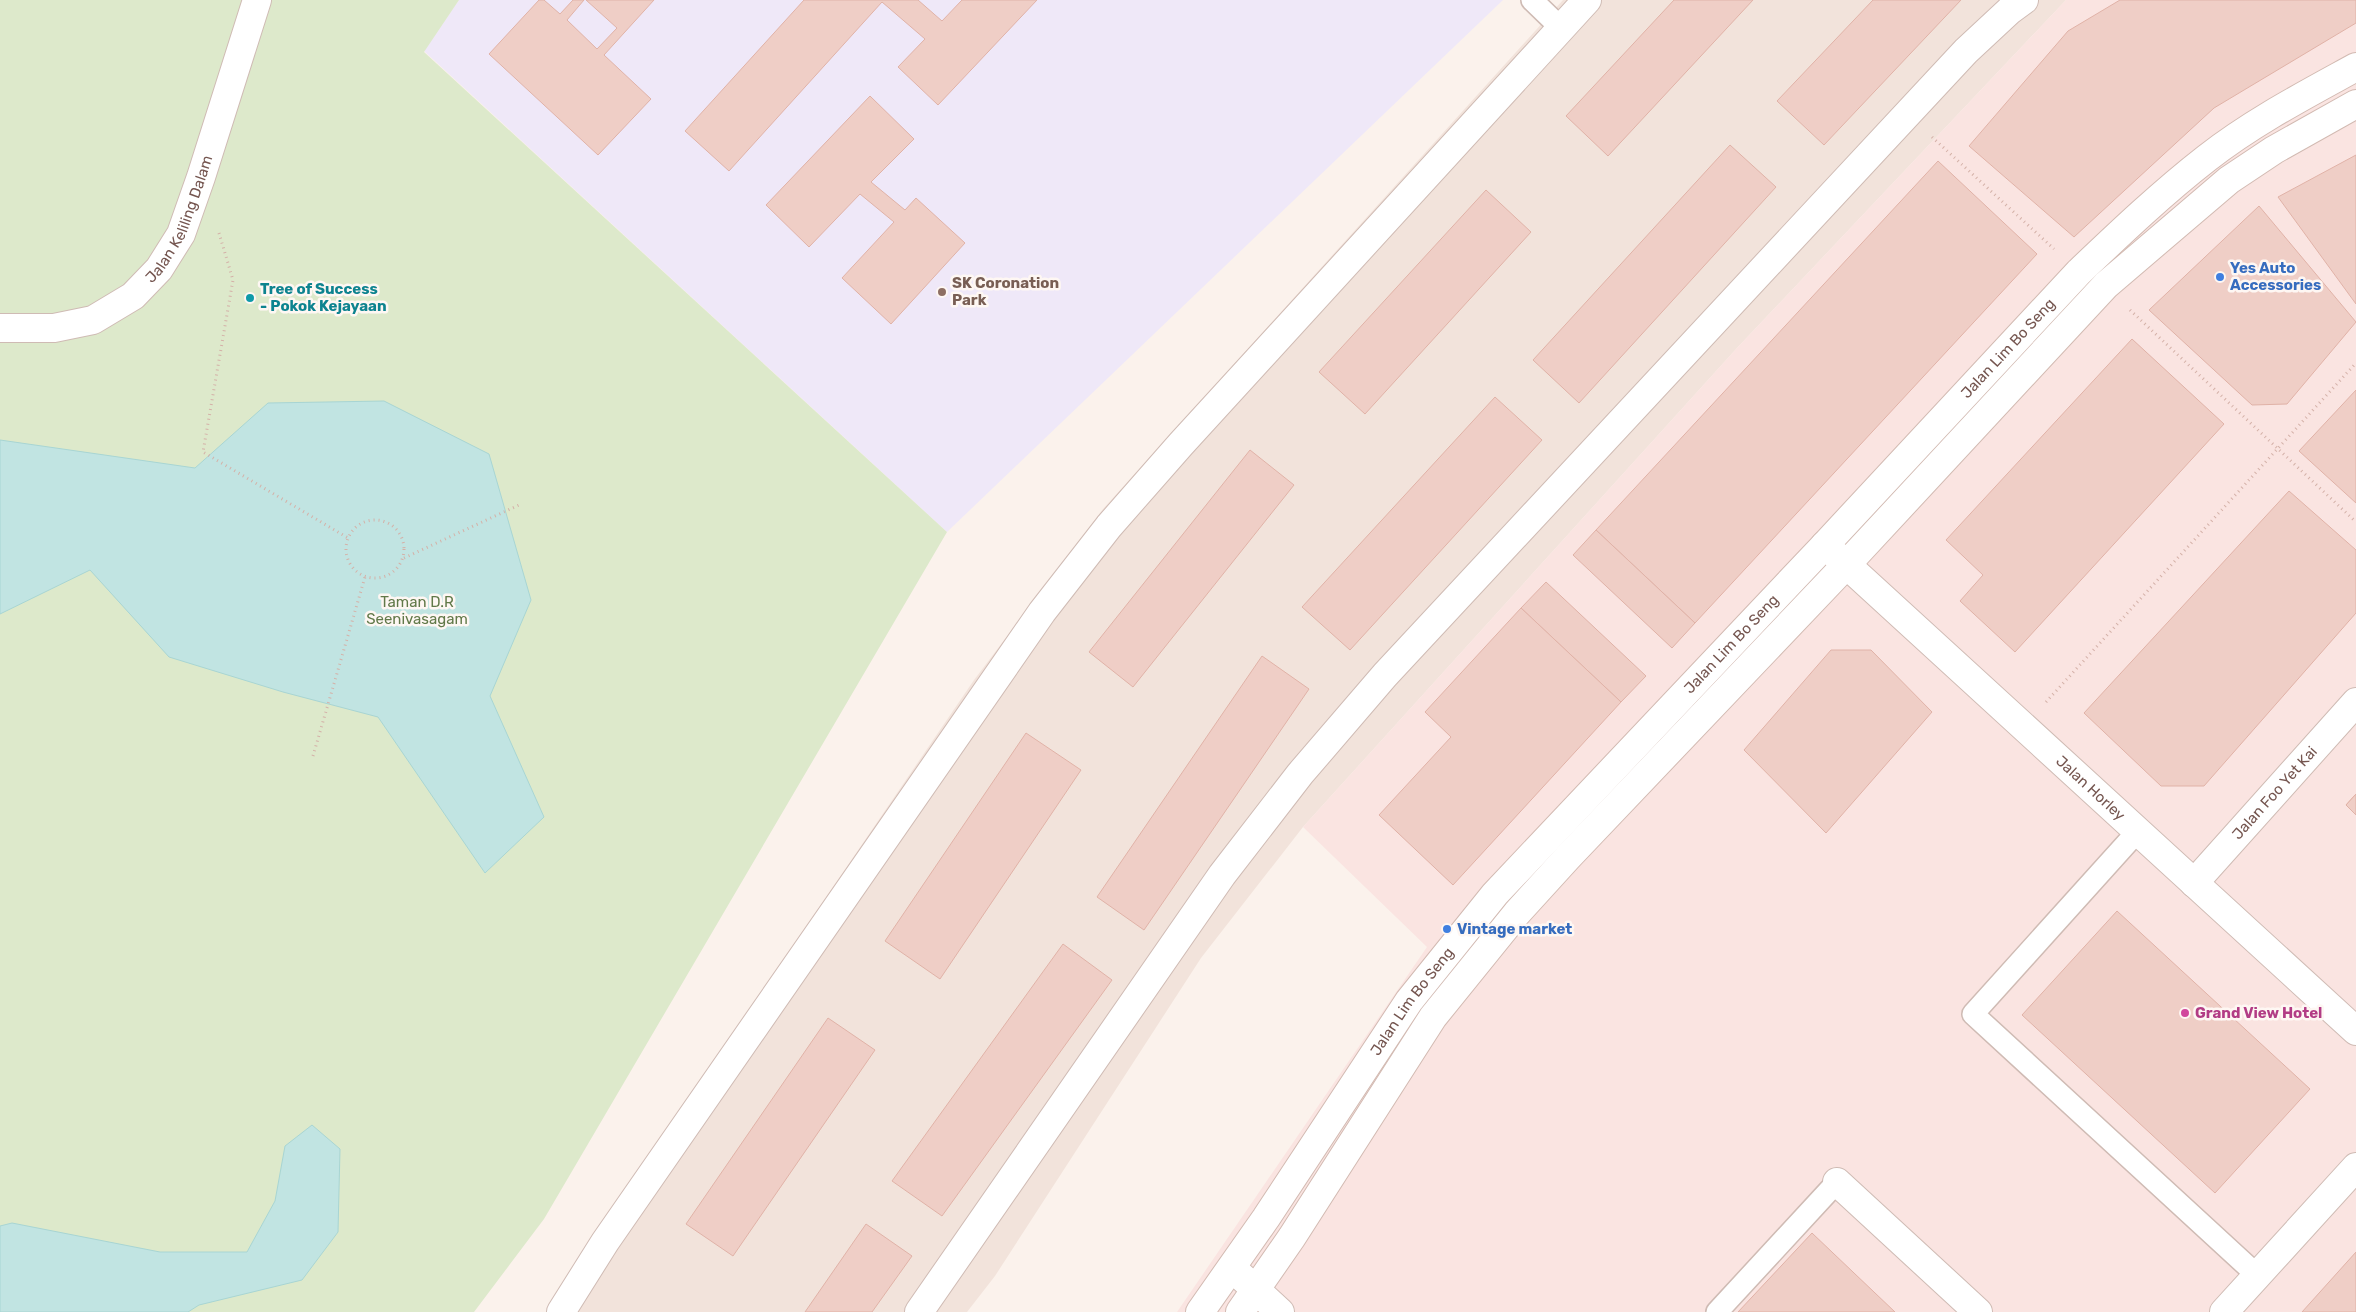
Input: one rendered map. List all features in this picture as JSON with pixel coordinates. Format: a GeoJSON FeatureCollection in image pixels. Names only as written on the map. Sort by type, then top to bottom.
{"type":"FeatureCollection","features":[{"type":"Feature","properties":{"kind":"street","name":"Jalan Keliling Dalam"},"geometry":{"type":"LineString","coordinates":[[0,328],[54,328],[93,320],[133,296],[159,269],[181,234],[257,0]]}},
{"type":"Feature","properties":{"kind":"street"},"geometry":{"type":"LineString","coordinates":[[561,1312],[605,1242],[1042,612],[1109,526],[1181,444],[1587,0]]}},
{"type":"Feature","properties":{"kind":"street"},"geometry":{"type":"LineString","coordinates":[[919,1312],[1222,875],[1300,774],[1391,667],[1966,51],[2009,11],[2024,0]]}},
{"type":"Feature","properties":{"kind":"street","name":"Jalan Lim Bo Seng"},"geometry":{"type":"LineString","coordinates":[[1200,1312],[1232,1268],[1404,1008],[1450,947],[1547,837],[2079,272],[2117,236],[2207,158],[2259,122],[2356,67]]}},
{"type":"Feature","properties":{"kind":"street","name":"Jalan Lim Bo Seng"},"geometry":{"type":"LineString","coordinates":[[1240,1312],[1433,1018],[1474,965],[1568,857],[1846,565],[2106,285],[2228,180],[2274,150],[2356,104]]}},
{"type":"Feature","properties":{"kind":"street","name":"Jalan Horley"},"geometry":{"type":"LineString","coordinates":[[1824,545],[2356,1031]]}},
{"type":"Feature","properties":{"kind":"street","name":"Jalan Foo Yet Kai"},"geometry":{"type":"LineString","coordinates":[[2194,883],[2356,702]]}},
{"type":"Feature","properties":{"kind":"street"},"geometry":{"type":"LineString","coordinates":[[2224,1312],[2356,1168]]}},
{"type":"Feature","properties":{"kind":"street"},"geometry":{"type":"LineString","coordinates":[[1837,1182],[1978,1312]]}},
{"type":"Feature","properties":{"kind":"street"},"geometry":{"type":"LineString","coordinates":[[1232,1268],[1280,1312]]}},
{"type":"Feature","properties":{"kind":"lane"},"geometry":{"type":"LineString","coordinates":[[1532,0],[1562,28]]}},
{"type":"Feature","properties":{"kind":"lane"},"geometry":{"type":"LineString","coordinates":[[2137,832],[1973,1014],[2258,1276]]}},
{"type":"Feature","properties":{"kind":"lane"},"geometry":{"type":"LineString","coordinates":[[1717,1312],[1837,1182]]}},
{"type":"Feature","properties":{"kind":"path"},"geometry":{"type":"LineString","coordinates":[[1908,114],[2079,272]]}},
{"type":"Feature","properties":{"kind":"path"},"geometry":{"type":"LineString","coordinates":[[201,177],[233,280],[203,452],[348,538]]}},
{"type":"Feature","properties":{"kind":"path"},"geometry":{"type":"LineString","coordinates":[[2106,285],[2138,318],[2356,522]]}},
{"type":"Feature","properties":{"kind":"path"},"geometry":{"type":"LineString","coordinates":[[2023,727],[2356,363]]}},
{"type":"Feature","properties":{"kind":"path"},"geometry":{"type":"LineString","coordinates":[[403,559],[519,505]]}},
{"type":"Feature","properties":{"kind":"path"},"geometry":{"type":"LineString","coordinates":[[374,518],[386,521],[396,526],[403,536],[405,547],[403,559],[397,569],[388,576],[365,577],[355,570],[348,561],[346,550],[348,538],[354,528],[363,521],[374,518]]}},
{"type":"Feature","properties":{"kind":"path"},"geometry":{"type":"LineString","coordinates":[[314,756],[365,577]]}},
{"type":"Feature","properties":{"kind":"shaded area","name":"SK Coronation Park"},"geometry":{"type":"Polygon","coordinates":[[[459,0],[1503,0],[947,532],[424,51],[459,0]]]}},
{"type":"Feature","properties":{"kind":"shaded area"},"geometry":{"type":"Polygon","coordinates":[[[1563,0],[2066,0],[1737,348],[1303,827],[1201,958],[995,1276],[967,1312],[547,1312],[587,1248],[974,680],[1103,509],[1563,0]]]}},
{"type":"Feature","properties":{"kind":"shaded area"},"geometry":{"type":"Polygon","coordinates":[[[2066,0],[2356,0],[2356,1312],[1177,1312],[1427,947],[1303,827],[1737,348],[2066,0]]]}},
{"type":"Feature","properties":{"kind":"green space","name":"Taman D.R Seenivasagam"},"geometry":{"type":"Polygon","coordinates":[[[0,0],[459,0],[424,52],[947,532],[544,1219],[474,1312],[0,1312],[0,0]]]}},
{"type":"Feature","properties":{"kind":"water"},"geometry":{"type":"Polygon","coordinates":[[[384,401],[489,454],[531,600],[490,696],[544,817],[485,873],[378,717],[283,692],[169,657],[90,570],[0,614],[0,440],[195,468],[268,403],[384,401]]]}},
{"type":"Feature","properties":{"kind":"water"},"geometry":{"type":"Polygon","coordinates":[[[312,1125],[340,1149],[338,1232],[302,1280],[199,1305],[188,1312],[0,1312],[0,1226],[12,1223],[160,1252],[247,1252],[275,1201],[285,1146],[312,1125]]]}},
{"type":"Feature","properties":{"kind":"building"},"geometry":{"type":"Polygon","coordinates":[[[539,0],[544,0],[560,14],[573,0],[584,0],[567,20],[597,49],[617,28],[586,0],[654,0],[604,55],[651,99],[598,155],[489,54],[539,0]]]}},
{"type":"Feature","properties":{"kind":"building"},"geometry":{"type":"Polygon","coordinates":[[[804,0],[918,0],[942,21],[962,0],[1037,0],[938,105],[898,67],[925,39],[882,2],[729,171],[685,131],[804,0]]]}},
{"type":"Feature","properties":{"kind":"building"},"geometry":{"type":"Polygon","coordinates":[[[1674,0],[1753,0],[1608,156],[1566,116],[1674,0]]]}},
{"type":"Feature","properties":{"kind":"building"},"geometry":{"type":"Polygon","coordinates":[[[1873,0],[1961,0],[1824,145],[1777,101],[1873,0]]]}},
{"type":"Feature","properties":{"kind":"building"},"geometry":{"type":"Polygon","coordinates":[[[2120,0],[2356,0],[2356,23],[2214,108],[2074,237],[1969,146],[2068,31],[2120,0]]]}},
{"type":"Feature","properties":{"kind":"building"},"geometry":{"type":"Polygon","coordinates":[[[870,96],[914,139],[871,182],[905,210],[916,198],[965,243],[891,324],[842,278],[894,222],[860,194],[809,247],[766,205],[870,96]]]}},
{"type":"Feature","properties":{"kind":"building"},"geometry":{"type":"Polygon","coordinates":[[[1730,145],[1776,187],[1579,403],[1533,360],[1730,145]]]}},
{"type":"Feature","properties":{"kind":"building"},"geometry":{"type":"Polygon","coordinates":[[[2356,155],[2356,304],[2278,197],[2356,155]]]}},
{"type":"Feature","properties":{"kind":"building"},"geometry":{"type":"Polygon","coordinates":[[[1938,161],[2037,254],[1695,623],[1596,530],[1938,161]]]}},
{"type":"Feature","properties":{"kind":"building"},"geometry":{"type":"Polygon","coordinates":[[[1486,190],[1531,232],[1365,414],[1319,372],[1486,190]]]}},
{"type":"Feature","properties":{"kind":"building"},"geometry":{"type":"Polygon","coordinates":[[[2259,206],[2356,322],[2287,404],[2252,405],[2149,310],[2259,206]]]}},
{"type":"Feature","properties":{"kind":"building"},"geometry":{"type":"Polygon","coordinates":[[[2132,339],[2224,424],[2015,652],[1960,601],[1983,575],[1946,540],[2132,339]]]}},
{"type":"Feature","properties":{"kind":"building"},"geometry":{"type":"Polygon","coordinates":[[[2356,390],[2356,503],[2299,451],[2356,390]]]}},
{"type":"Feature","properties":{"kind":"building"},"geometry":{"type":"Polygon","coordinates":[[[1495,397],[1542,440],[1350,650],[1302,607],[1495,397]]]}},
{"type":"Feature","properties":{"kind":"building"},"geometry":{"type":"Polygon","coordinates":[[[1250,450],[1294,485],[1133,687],[1089,652],[1250,450]]]}},
{"type":"Feature","properties":{"kind":"building"},"geometry":{"type":"Polygon","coordinates":[[[2289,491],[2356,550],[2356,613],[2204,786],[2161,786],[2084,713],[2289,491]]]}},
{"type":"Feature","properties":{"kind":"building"},"geometry":{"type":"Polygon","coordinates":[[[1596,530],[1695,623],[1672,648],[1573,555],[1596,530]]]}},
{"type":"Feature","properties":{"kind":"building"},"geometry":{"type":"Polygon","coordinates":[[[1546,582],[1646,676],[1621,702],[1521,608],[1546,582]]]}},
{"type":"Feature","properties":{"kind":"building"},"geometry":{"type":"Polygon","coordinates":[[[1521,608],[1621,702],[1453,885],[1379,815],[1451,737],[1425,712],[1521,608]]]}},
{"type":"Feature","properties":{"kind":"building"},"geometry":{"type":"Polygon","coordinates":[[[1831,650],[1871,650],[1932,712],[1826,833],[1744,750],[1831,650]]]}},
{"type":"Feature","properties":{"kind":"building"},"geometry":{"type":"Polygon","coordinates":[[[1262,656],[1309,689],[1144,930],[1097,897],[1262,656]]]}},
{"type":"Feature","properties":{"kind":"building"},"geometry":{"type":"Polygon","coordinates":[[[1026,733],[1081,770],[940,979],[885,941],[1026,733]]]}},
{"type":"Feature","properties":{"kind":"building"},"geometry":{"type":"Polygon","coordinates":[[[2356,794],[2356,815],[2346,805],[2356,794]]]}},
{"type":"Feature","properties":{"kind":"building"},"geometry":{"type":"Polygon","coordinates":[[[2356,794],[2356,815],[2346,805],[2356,794]]]}},
{"type":"Feature","properties":{"kind":"building"},"geometry":{"type":"Polygon","coordinates":[[[2117,911],[2310,1089],[2215,1193],[2022,1015],[2117,911]]]}},
{"type":"Feature","properties":{"kind":"building"},"geometry":{"type":"Polygon","coordinates":[[[1063,944],[1112,980],[942,1216],[892,1181],[1063,944]]]}},
{"type":"Feature","properties":{"kind":"building"},"geometry":{"type":"Polygon","coordinates":[[[828,1018],[875,1050],[733,1256],[686,1224],[828,1018]]]}},
{"type":"Feature","properties":{"kind":"building"},"geometry":{"type":"Polygon","coordinates":[[[866,1224],[912,1256],[872,1312],[805,1312],[866,1224]]]}},
{"type":"Feature","properties":{"kind":"building"},"geometry":{"type":"Polygon","coordinates":[[[1812,1233],[1895,1312],[1738,1312],[1812,1233]]]}},
{"type":"Feature","properties":{"kind":"building"},"geometry":{"type":"Polygon","coordinates":[[[2356,1252],[2356,1312],[2302,1312],[2356,1252]]]}},
{"type":"Feature","properties":{"kind":"place","name":"Yes Auto Accessories"},"geometry":{"type":"Point","coordinates":[2220,277]}},
{"type":"Feature","properties":{"kind":"place","name":"SK Coronation Park"},"geometry":{"type":"Point","coordinates":[942,292]}},
{"type":"Feature","properties":{"kind":"place","name":"Tree of Success - Pokok Kejayaan"},"geometry":{"type":"Point","coordinates":[250,298]}},
{"type":"Feature","properties":{"kind":"place","name":"Vintage market"},"geometry":{"type":"Point","coordinates":[1447,929]}},
{"type":"Feature","properties":{"kind":"place","name":"Grand View Hotel"},"geometry":{"type":"Point","coordinates":[2185,1013]}}]}
